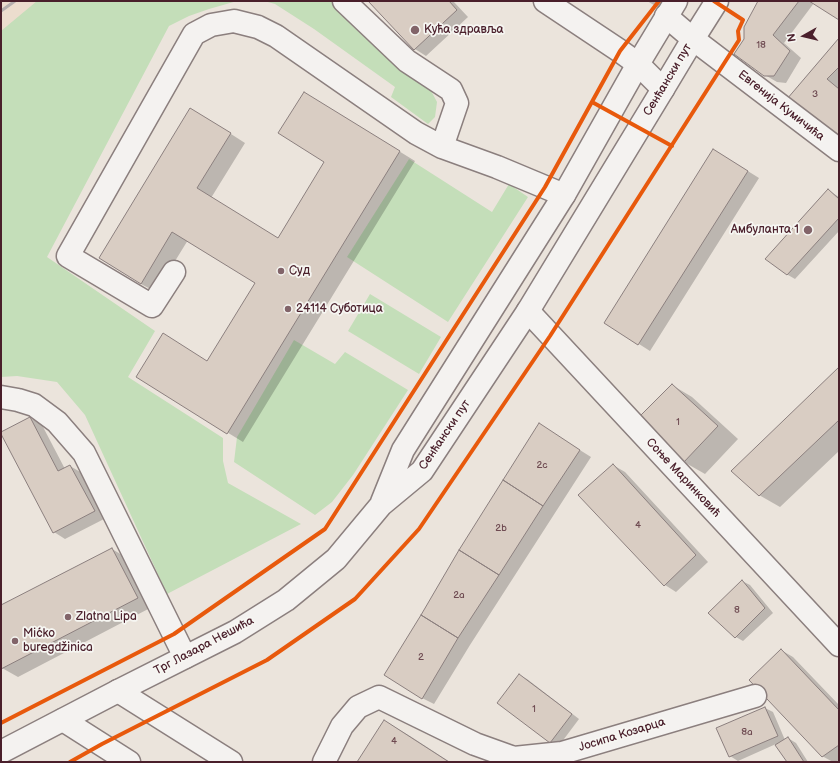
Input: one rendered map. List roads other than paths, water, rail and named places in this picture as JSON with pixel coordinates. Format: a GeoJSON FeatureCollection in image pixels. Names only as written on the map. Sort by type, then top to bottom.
{"type":"FeatureCollection","features":[{"type":"Feature","properties":{"kind":"main road"},"geometry":{"type":"LineString","coordinates":[[344,1],[407,62],[451,90],[457,103],[442,147]]}},
{"type":"Feature","properties":{"kind":"main road"},"geometry":{"type":"LineString","coordinates":[[545,1],[620,50],[638,64],[663,89]]}},
{"type":"Feature","properties":{"kind":"main road","name":"Сенћански пут"},"geometry":{"type":"LineString","coordinates":[[381,505],[422,471],[528,311],[717,1]]}},
{"type":"Feature","properties":{"kind":"main road"},"geometry":{"type":"LineString","coordinates":[[381,505],[403,450],[564,195],[671,9]]}},
{"type":"Feature","properties":{"kind":"main road","name":"Евгенија Кумичића"},"geometry":{"type":"LineString","coordinates":[[671,9],[693,39],[839,150]]}},
{"type":"Feature","properties":{"kind":"main road"},"geometry":{"type":"LineString","coordinates":[[174,272],[152,306],[68,256],[194,34],[211,25],[234,21],[258,26],[276,36],[416,133],[442,147],[497,167],[564,195]]}},
{"type":"Feature","properties":{"kind":"main road","name":"Соње Маринковић"},"geometry":{"type":"LineString","coordinates":[[528,311],[839,645]]}},
{"type":"Feature","properties":{"kind":"main road"},"geometry":{"type":"LineString","coordinates":[[1,397],[34,405],[57,422],[84,453],[185,657]]}},
{"type":"Feature","properties":{"kind":"main road","name":"Трг Лазара Нешића"},"geometry":{"type":"LineString","coordinates":[[1,752],[236,632],[286,600],[336,559],[381,505]]}},
{"type":"Feature","properties":{"kind":"main road"},"geometry":{"type":"LineString","coordinates":[[118,691],[231,762]]}},
{"type":"Feature","properties":{"kind":"main road","name":"Јосипа Козарца"},"geometry":{"type":"LineString","coordinates":[[324,762],[342,726],[358,707],[379,697],[475,744],[514,758],[562,753],[755,696]]}},
{"type":"Feature","properties":{"kind":"main road"},"geometry":{"type":"LineString","coordinates":[[63,720],[129,762]]}},
{"type":"Feature","properties":{"kind":"railway"},"geometry":{"type":"LineString","coordinates":[[1,11],[15,1]]}},
{"type":"Feature","properties":{"kind":"place","name":"Кућа здравља"},"geometry":{"type":"Point","coordinates":[415,30]}},
{"type":"Feature","properties":{"kind":"place","name":"Амбуланта 1"},"geometry":{"type":"Point","coordinates":[808,230]}},
{"type":"Feature","properties":{"kind":"place","name":"Суд"},"geometry":{"type":"Point","coordinates":[281,271]}},
{"type":"Feature","properties":{"kind":"place","name":"24114 Суботица"},"geometry":{"type":"Point","coordinates":[288,309]}},
{"type":"Feature","properties":{"kind":"place","name":"Zlatna Lipa"},"geometry":{"type":"Point","coordinates":[68,617]}},
{"type":"Feature","properties":{"kind":"place","name":"Mićko buregdžinica"},"geometry":{"type":"Point","coordinates":[15,641]}}]}
